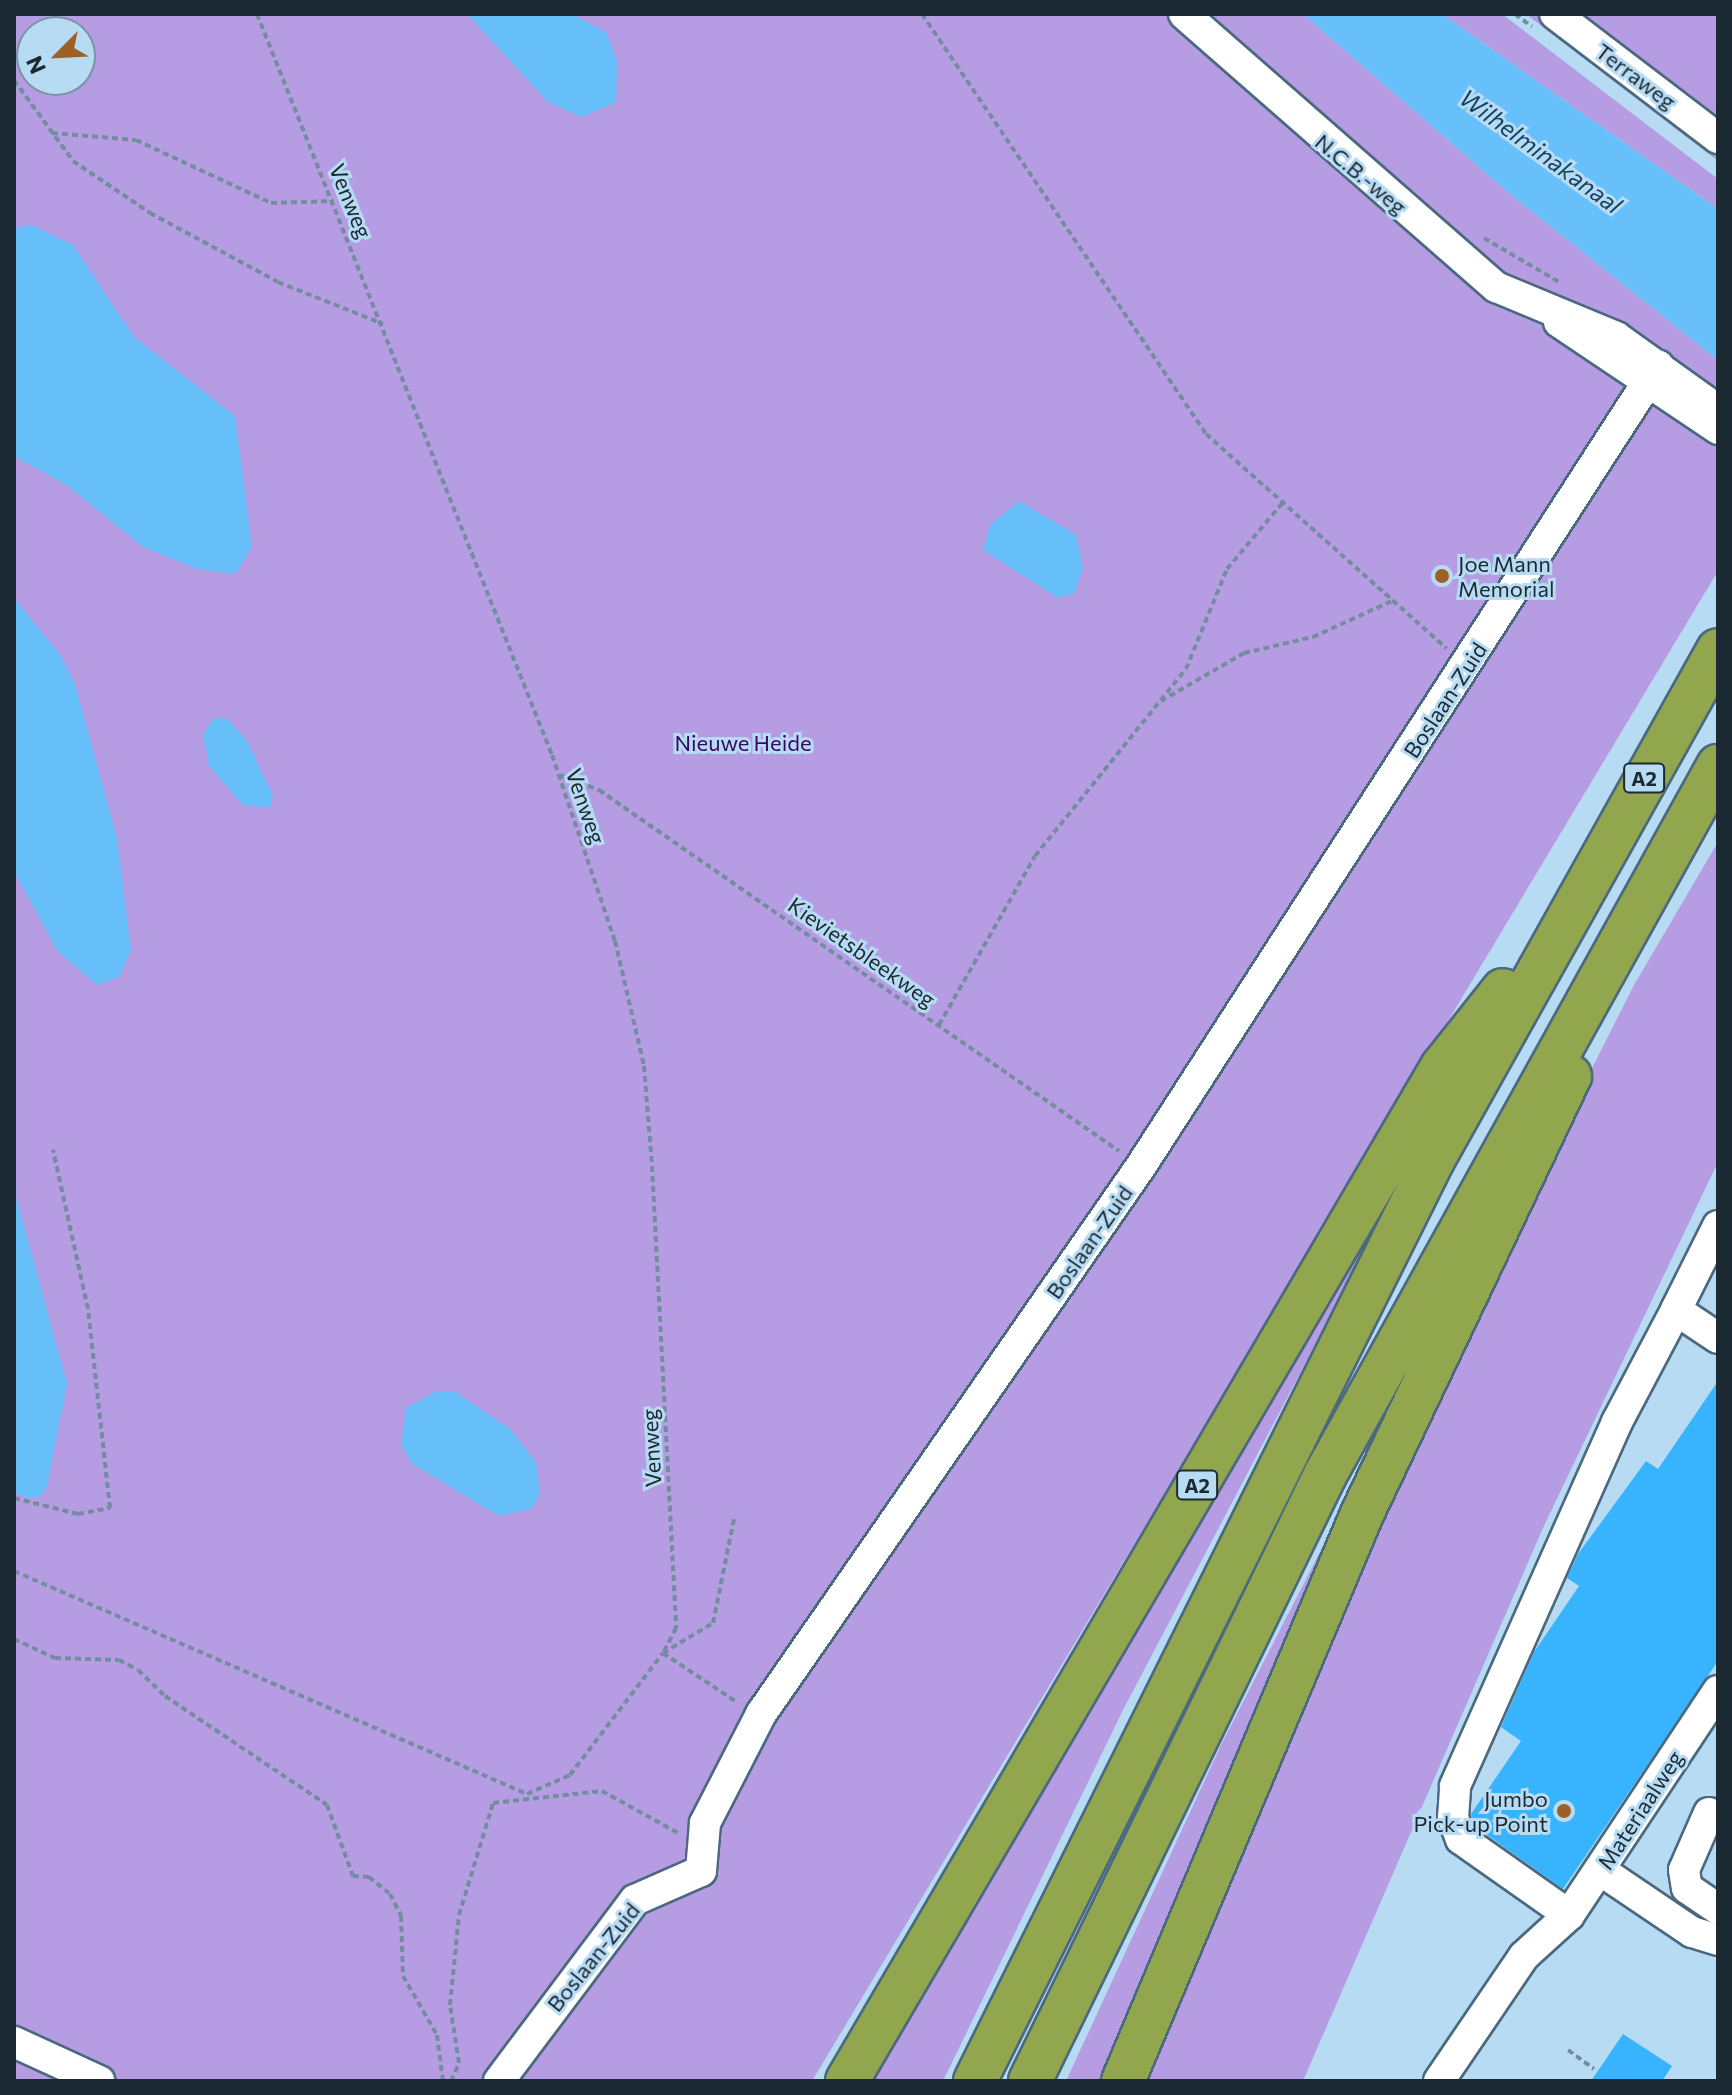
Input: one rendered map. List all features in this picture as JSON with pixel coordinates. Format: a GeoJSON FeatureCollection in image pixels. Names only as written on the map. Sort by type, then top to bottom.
{"type":"FeatureCollection","features":[{"type":"Feature","properties":{"kind":"highway","name":"A2"},"geometry":{"type":"LineString","coordinates":[[975,2081],[1433,1160],[1571,905],[1718,650]]}},
{"type":"Feature","properties":{"kind":"highway","name":"A2"},"geometry":{"type":"LineString","coordinates":[[1030,2081],[1325,1475],[1718,766]]}},
{"type":"Feature","properties":{"kind":"highway","name":"A2"},"geometry":{"type":"LineString","coordinates":[[847,2081],[1442,1067],[1571,905]]}},
{"type":"Feature","properties":{"kind":"highway","name":"A2"},"geometry":{"type":"LineString","coordinates":[[1123,2081],[1362,1514],[1559,1103],[1624,932]]}},
{"type":"Feature","properties":{"kind":"street","name":"N.C.B.-weg"},"geometry":{"type":"LineString","coordinates":[[1184,14],[1496,287],[1718,410]]}},
{"type":"Feature","properties":{"kind":"street","name":"Terraweg"},"geometry":{"type":"LineString","coordinates":[[1555,14],[1718,138]]}},
{"type":"Feature","properties":{"kind":"street","name":"N.C.B.-weg"},"geometry":{"type":"LineString","coordinates":[[1652,376],[1718,429]]}},
{"type":"Feature","properties":{"kind":"street","name":"Boslaan-Zuid"},"geometry":{"type":"LineString","coordinates":[[499,2081],[635,1900],[701,1871],[705,1823],[761,1714],[1141,1166],[1469,664],[1652,376]]}},
{"type":"Feature","properties":{"kind":"street"},"geometry":{"type":"LineString","coordinates":[[1564,1921],[1461,1839],[1453,1818],[1455,1786],[1617,1422],[1718,1226]]}},
{"type":"Feature","properties":{"kind":"street"},"geometry":{"type":"LineString","coordinates":[[1676,1310],[1718,1338]]}},
{"type":"Feature","properties":{"kind":"street","name":"Materiaalweg"},"geometry":{"type":"LineString","coordinates":[[1439,2081],[1524,1956],[1564,1921],[1718,1691]]}},
{"type":"Feature","properties":{"kind":"street"},"geometry":{"type":"LineString","coordinates":[[1709,1813],[1684,1870],[1687,1888],[1718,1909]]}},
{"type":"Feature","properties":{"kind":"street"},"geometry":{"type":"LineString","coordinates":[[1600,1870],[1692,1932],[1718,1940]]}},
{"type":"Feature","properties":{"kind":"street"},"geometry":{"type":"LineString","coordinates":[[14,2042],[99,2081]]}},
{"type":"Feature","properties":{"kind":"path","name":"Venweg"},"geometry":{"type":"LineString","coordinates":[[257,14],[383,324],[559,775],[615,941],[644,1066],[676,1628],[663,1653]]}},
{"type":"Feature","properties":{"kind":"path"},"geometry":{"type":"LineString","coordinates":[[922,14],[1206,434],[1392,601],[1469,664]]}},
{"type":"Feature","properties":{"kind":"path"},"geometry":{"type":"LineString","coordinates":[[14,80],[73,161],[150,213],[278,282],[383,324]]}},
{"type":"Feature","properties":{"kind":"path"},"geometry":{"type":"LineString","coordinates":[[52,133],[136,140],[271,203],[334,201]]}},
{"type":"Feature","properties":{"kind":"path"},"geometry":{"type":"LineString","coordinates":[[939,1025],[1035,856],[1186,669],[1227,569],[1284,501]]}},
{"type":"Feature","properties":{"kind":"path"},"geometry":{"type":"LineString","coordinates":[[1159,702],[1244,653],[1313,637],[1392,601]]}},
{"type":"Feature","properties":{"kind":"path","name":"Kievietsbleekweg"},"geometry":{"type":"LineString","coordinates":[[559,775],[599,790],[1141,1166]]}},
{"type":"Feature","properties":{"kind":"path"},"geometry":{"type":"LineString","coordinates":[[14,1498],[78,1514],[110,1508],[88,1309],[53,1150]]}},
{"type":"Feature","properties":{"kind":"path"},"geometry":{"type":"LineString","coordinates":[[451,2081],[459,2063],[450,2005],[459,1915],[477,1843],[493,1803],[527,1794],[570,1775],[663,1653],[713,1623],[734,1519]]}},
{"type":"Feature","properties":{"kind":"path"},"geometry":{"type":"LineString","coordinates":[[14,1571],[527,1794],[602,1791],[703,1847]]}},
{"type":"Feature","properties":{"kind":"path"},"geometry":{"type":"LineString","coordinates":[[14,1639],[55,1658],[119,1660],[138,1670],[165,1696],[327,1805],[353,1876],[369,1877],[390,1894],[401,1916],[403,1976],[437,2035],[443,2081]]}},
{"type":"Feature","properties":{"kind":"path"},"geometry":{"type":"LineString","coordinates":[[663,1653],[761,1714]]}},
{"type":"Feature","properties":{"kind":"path"},"geometry":{"type":"LineString","coordinates":[[1568,2050],[1594,2069]]}},
{"type":"Feature","properties":{"kind":"green space","name":"Nieuwe Heide"},"geometry":{"type":"Polygon","coordinates":[[[14,14],[1303,14],[1509,193],[1718,360],[1718,571],[812,2081],[14,2081],[14,14]]]}},
{"type":"Feature","properties":{"kind":"green space"},"geometry":{"type":"Polygon","coordinates":[[[1442,14],[1502,14],[1718,179],[1718,209],[1442,14]]]}},
{"type":"Feature","properties":{"kind":"green space"},"geometry":{"type":"Polygon","coordinates":[[[1526,14],[1537,14],[1718,151],[1718,161],[1526,14]]]}},
{"type":"Feature","properties":{"kind":"green space"},"geometry":{"type":"Polygon","coordinates":[[[1571,14],[1718,14],[1718,125],[1571,14]]]}},
{"type":"Feature","properties":{"kind":"green space"},"geometry":{"type":"Polygon","coordinates":[[[1718,842],[1718,1162],[1543,1528],[1303,2081],[1147,2081],[1277,1737],[1453,1344],[1634,985],[1718,842]]]}},
{"type":"Feature","properties":{"kind":"green space"},"geometry":{"type":"Polygon","coordinates":[[[1492,1008],[1123,1710],[943,2081],[866,2081],[1492,1008]]]}},
{"type":"Feature","properties":{"kind":"green space"},"geometry":{"type":"Polygon","coordinates":[[[1482,1236],[1111,2081],[1066,2081],[1222,1743],[1482,1236]]]}},
{"type":"Feature","properties":{"kind":"water"},"geometry":{"type":"Polygon","coordinates":[[[467,14],[572,14],[606,32],[617,61],[616,102],[582,117],[548,102],[467,14]]]}},
{"type":"Feature","properties":{"kind":"water","name":"Wilhelminakanaal"},"geometry":{"type":"Polygon","coordinates":[[[1303,14],[1442,14],[1718,209],[1718,360],[1509,193],[1303,14]]]}},
{"type":"Feature","properties":{"kind":"water"},"geometry":{"type":"Polygon","coordinates":[[[32,225],[73,245],[134,337],[235,416],[252,547],[235,574],[197,569],[143,547],[68,486],[14,456],[14,227],[32,225]]]}},
{"type":"Feature","properties":{"kind":"water"},"geometry":{"type":"Polygon","coordinates":[[[1019,501],[1076,535],[1083,567],[1075,593],[1058,598],[983,550],[990,525],[1019,501]]]}},
{"type":"Feature","properties":{"kind":"water"},"geometry":{"type":"Polygon","coordinates":[[[14,598],[61,656],[75,684],[117,838],[131,950],[119,977],[97,985],[58,952],[14,872],[14,598]]]}},
{"type":"Feature","properties":{"kind":"water"},"geometry":{"type":"Polygon","coordinates":[[[214,718],[228,719],[247,741],[273,796],[270,808],[243,805],[209,766],[203,734],[214,718]]]}},
{"type":"Feature","properties":{"kind":"water"},"geometry":{"type":"Polygon","coordinates":[[[14,1189],[67,1384],[47,1486],[40,1497],[26,1498],[14,1492],[14,1189]]]}},
{"type":"Feature","properties":{"kind":"water"},"geometry":{"type":"Polygon","coordinates":[[[436,1391],[456,1392],[510,1429],[536,1462],[540,1494],[533,1508],[499,1516],[412,1464],[401,1444],[406,1408],[436,1391]]]}},
{"type":"Feature","properties":{"kind":"building"},"geometry":{"type":"Polygon","coordinates":[[[1718,1381],[1718,1661],[1563,1889],[1476,1827],[1471,1814],[1521,1741],[1501,1727],[1534,1652],[1579,1586],[1567,1578],[1578,1554],[1646,1461],[1658,1469],[1718,1381]]]}},
{"type":"Feature","properties":{"kind":"building"},"geometry":{"type":"Polygon","coordinates":[[[1623,2034],[1672,2066],[1662,2081],[1591,2081],[1623,2034]]]}},
{"type":"Feature","properties":{"kind":"place","name":"Joe Mann Memorial"},"geometry":{"type":"Point","coordinates":[1442,576]}},
{"type":"Feature","properties":{"kind":"place","name":"Jumbo Pick-up Point"},"geometry":{"type":"Point","coordinates":[1564,1811]}}]}
